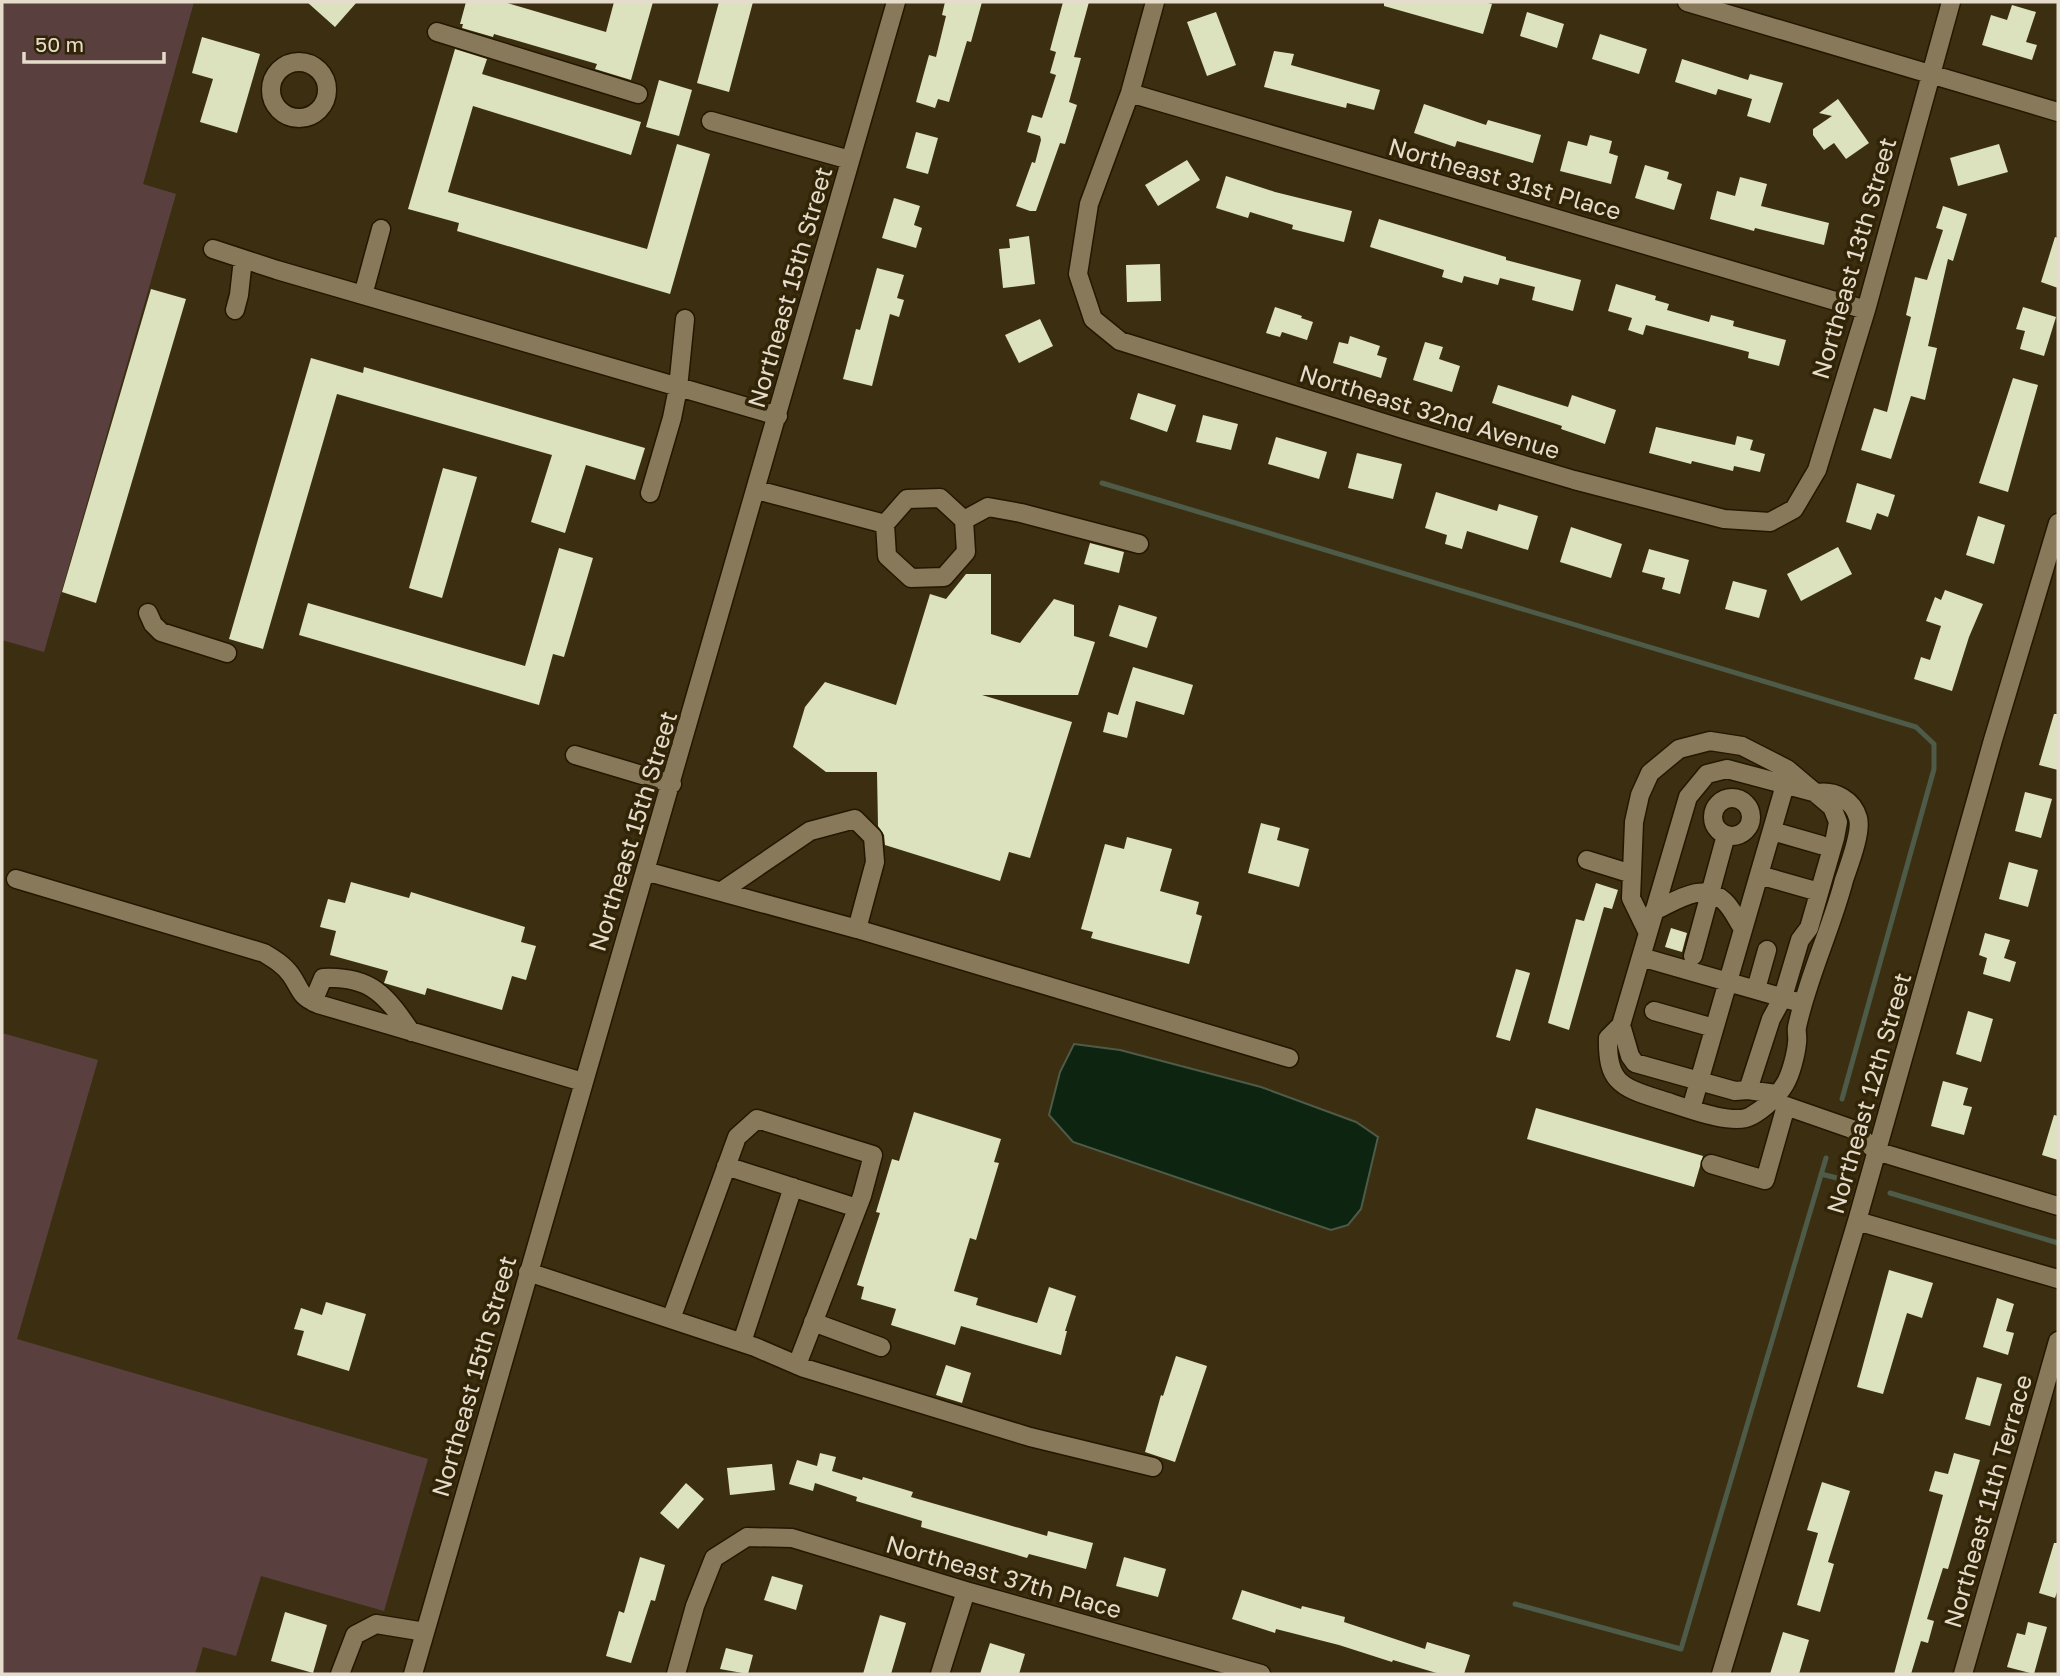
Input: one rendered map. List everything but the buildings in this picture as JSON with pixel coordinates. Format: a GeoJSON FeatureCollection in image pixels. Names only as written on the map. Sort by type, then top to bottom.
{"type":"FeatureCollection","features":[{"type":"Feature","properties":{"kind":"street","name":"Northeast 15th Street"},"geometry":{"type":"LineString","coordinates":[[412,1674],[672,784],[896,2]]}},
{"type":"Feature","properties":{"kind":"street"},"geometry":{"type":"LineString","coordinates":[[1130,93],[1155,2]]}},
{"type":"Feature","properties":{"kind":"street"},"geometry":{"type":"LineString","coordinates":[[1687,2],[2058,112]]}},
{"type":"Feature","properties":{"kind":"street","name":"Northeast 13th Street"},"geometry":{"type":"LineString","coordinates":[[1782,515],[1794,509],[1817,470],[1866,310],[1951,2]]}},
{"type":"Feature","properties":{"kind":"street"},"geometry":{"type":"LineString","coordinates":[[438,32],[638,94]]}},
{"type":"Feature","properties":{"kind":"street","name":"Northeast 32nd Avenue"},"geometry":{"type":"LineString","coordinates":[[1130,93],[1089,204],[1078,274],[1093,319],[1120,341],[1574,480],[1724,519],[1770,522],[1782,515]]}},
{"type":"Feature","properties":{"kind":"street","name":"Northeast 31st Place"},"geometry":{"type":"LineString","coordinates":[[1130,93],[1866,310]]}},
{"type":"Feature","properties":{"kind":"street"},"geometry":{"type":"LineString","coordinates":[[711,121],[850,160]]}},
{"type":"Feature","properties":{"kind":"street"},"geometry":{"type":"LineString","coordinates":[[363,295],[381,229]]}},
{"type":"Feature","properties":{"kind":"street"},"geometry":{"type":"LineString","coordinates":[[213,249],[778,416]]}},
{"type":"Feature","properties":{"kind":"street"},"geometry":{"type":"LineString","coordinates":[[235,310],[243,259]]}},
{"type":"Feature","properties":{"kind":"street"},"geometry":{"type":"LineString","coordinates":[[650,493],[672,418],[685,319]]}},
{"type":"Feature","properties":{"kind":"street"},"geometry":{"type":"LineString","coordinates":[[757,490],[885,524]]}},
{"type":"Feature","properties":{"kind":"street"},"geometry":{"type":"LineString","coordinates":[[940,498],[964,520],[966,552],[944,577],[911,578],[887,556],[885,524],[906,499],[940,498]]}},
{"type":"Feature","properties":{"kind":"street"},"geometry":{"type":"LineString","coordinates":[[964,520],[988,507],[1139,544]]}},
{"type":"Feature","properties":{"kind":"street","name":"Northeast 12th Street"},"geometry":{"type":"LineString","coordinates":[[1721,1674],[1857,1221],[1989,753],[2058,523]]}},
{"type":"Feature","properties":{"kind":"street"},"geometry":{"type":"LineString","coordinates":[[148,613],[160,632],[227,653]]}},
{"type":"Feature","properties":{"kind":"street"},"geometry":{"type":"LineString","coordinates":[[1648,933],[1631,898],[1634,822],[1640,795],[1650,773],[1679,749],[1710,741],[1742,746],[1787,769],[1832,807],[1838,822],[1835,838],[1809,928],[1800,940],[1783,997],[1771,1019],[1748,1090]]}},
{"type":"Feature","properties":{"kind":"street"},"geometry":{"type":"LineString","coordinates":[[575,755],[672,784]]}},
{"type":"Feature","properties":{"kind":"street"},"geometry":{"type":"LineString","coordinates":[[1711,1164],[1765,1180],[1777,1101],[1786,1083],[1817,958],[1835,915],[1855,844],[1858,820],[1849,801],[1828,791],[1817,793],[1727,769],[1707,774],[1688,797],[1621,1025],[1608,1038],[1607,1062],[1618,1081],[1636,1092],[1723,1118],[1748,1118],[1777,1101]]}},
{"type":"Feature","properties":{"kind":"street"},"geometry":{"type":"LineString","coordinates":[[1691,1109],[1785,785]]}},
{"type":"Feature","properties":{"kind":"street"},"geometry":{"type":"LineString","coordinates":[[722,891],[810,831],[855,819],[873,837],[875,862],[857,929]]}},
{"type":"Feature","properties":{"kind":"street"},"geometry":{"type":"LineString","coordinates":[[1772,831],[1821,845]]}},
{"type":"Feature","properties":{"kind":"street"},"geometry":{"type":"LineString","coordinates":[[1693,956],[1726,835]]}},
{"type":"Feature","properties":{"kind":"street"},"geometry":{"type":"LineString","coordinates":[[1587,860],[1632,874]]}},
{"type":"Feature","properties":{"kind":"street"},"geometry":{"type":"LineString","coordinates":[[645,871],[857,929],[1289,1058]]}},
{"type":"Feature","properties":{"kind":"street"},"geometry":{"type":"LineString","coordinates":[[1759,875],[1819,892]]}},
{"type":"Feature","properties":{"kind":"street"},"geometry":{"type":"LineString","coordinates":[[16,879],[264,953],[280,963],[292,976],[304,998],[313,1002],[583,1082]]}},
{"type":"Feature","properties":{"kind":"street"},"geometry":{"type":"LineString","coordinates":[[1654,911],[1692,893],[1711,892],[1726,902],[1743,929]]}},
{"type":"Feature","properties":{"kind":"street"},"geometry":{"type":"LineString","coordinates":[[1756,989],[1767,950]]}},
{"type":"Feature","properties":{"kind":"street"},"geometry":{"type":"LineString","coordinates":[[1641,957],[1804,1004]]}},
{"type":"Feature","properties":{"kind":"street"},"geometry":{"type":"LineString","coordinates":[[313,1002],[323,978],[345,977],[368,985],[391,1002],[411,1032]]}},
{"type":"Feature","properties":{"kind":"street"},"geometry":{"type":"LineString","coordinates":[[1654,1011],[1714,1028]]}},
{"type":"Feature","properties":{"kind":"street"},"geometry":{"type":"LineString","coordinates":[[1621,1025],[1630,1056],[1635,1063],[1735,1091],[1748,1090],[1852,1129],[1876,1152],[2058,1206]]}},
{"type":"Feature","properties":{"kind":"street"},"geometry":{"type":"LineString","coordinates":[[671,1319],[737,1137],[757,1119],[873,1155],[857,1208],[797,1365]]}},
{"type":"Feature","properties":{"kind":"street"},"geometry":{"type":"LineString","coordinates":[[726,1166],[857,1208]]}},
{"type":"Feature","properties":{"kind":"street"},"geometry":{"type":"LineString","coordinates":[[742,1342],[793,1187]]}},
{"type":"Feature","properties":{"kind":"street"},"geometry":{"type":"LineString","coordinates":[[1857,1221],[2058,1279]]}},
{"type":"Feature","properties":{"kind":"street"},"geometry":{"type":"LineString","coordinates":[[528,1272],[742,1342],[797,1365],[1030,1437],[1153,1467]]}},
{"type":"Feature","properties":{"kind":"street"},"geometry":{"type":"LineString","coordinates":[[813,1322],[881,1347]]}},
{"type":"Feature","properties":{"kind":"street","name":"Northeast 11th Terrace"},"geometry":{"type":"LineString","coordinates":[[1964,1674],[2058,1341]]}},
{"type":"Feature","properties":{"kind":"street","name":"Northeast 37th Place"},"geometry":{"type":"LineString","coordinates":[[676,1674],[695,1606],[714,1558],[747,1537],[792,1538],[1200,1666],[1261,1674]]}},
{"type":"Feature","properties":{"kind":"street"},"geometry":{"type":"LineString","coordinates":[[940,1674],[966,1591]]}},
{"type":"Feature","properties":{"kind":"street"},"geometry":{"type":"LineString","coordinates":[[340,1674],[355,1635],[376,1624],[425,1632]]}},
{"type":"Feature","properties":{"kind":"shaded area"},"geometry":{"type":"Polygon","coordinates":[[[2,2],[194,2],[143,184],[176,194],[44,652],[2,640],[2,2]]]}},
{"type":"Feature","properties":{"kind":"shaded area"},"geometry":{"type":"Polygon","coordinates":[[[2,1033],[98,1060],[17,1339],[428,1459],[384,1611],[261,1576],[236,1656],[203,1647],[195,1674],[2,1674],[2,1033]]]}},
{"type":"Feature","properties":{"kind":"shaded area"},"geometry":{"type":"Polygon","coordinates":[[[1074,1044],[1120,1050],[1261,1087],[1356,1122],[1378,1137],[1361,1209],[1348,1225],[1331,1230],[1073,1142],[1049,1115],[1060,1072],[1074,1044]]]}},
{"type":"Feature","properties":{"kind":"waterway"},"geometry":{"type":"LineString","coordinates":[[1102,483],[1916,727],[1934,744],[1934,769],[1842,1099]]}},
{"type":"Feature","properties":{"kind":"waterway"},"geometry":{"type":"LineString","coordinates":[[1515,1604],[1681,1649],[1826,1158]]}},
{"type":"Feature","properties":{"kind":"waterway"},"geometry":{"type":"LineString","coordinates":[[1821,1174],[1837,1178]]}},
{"type":"Feature","properties":{"kind":"waterway"},"geometry":{"type":"LineString","coordinates":[[1890,1193],[2058,1243]]}}]}
